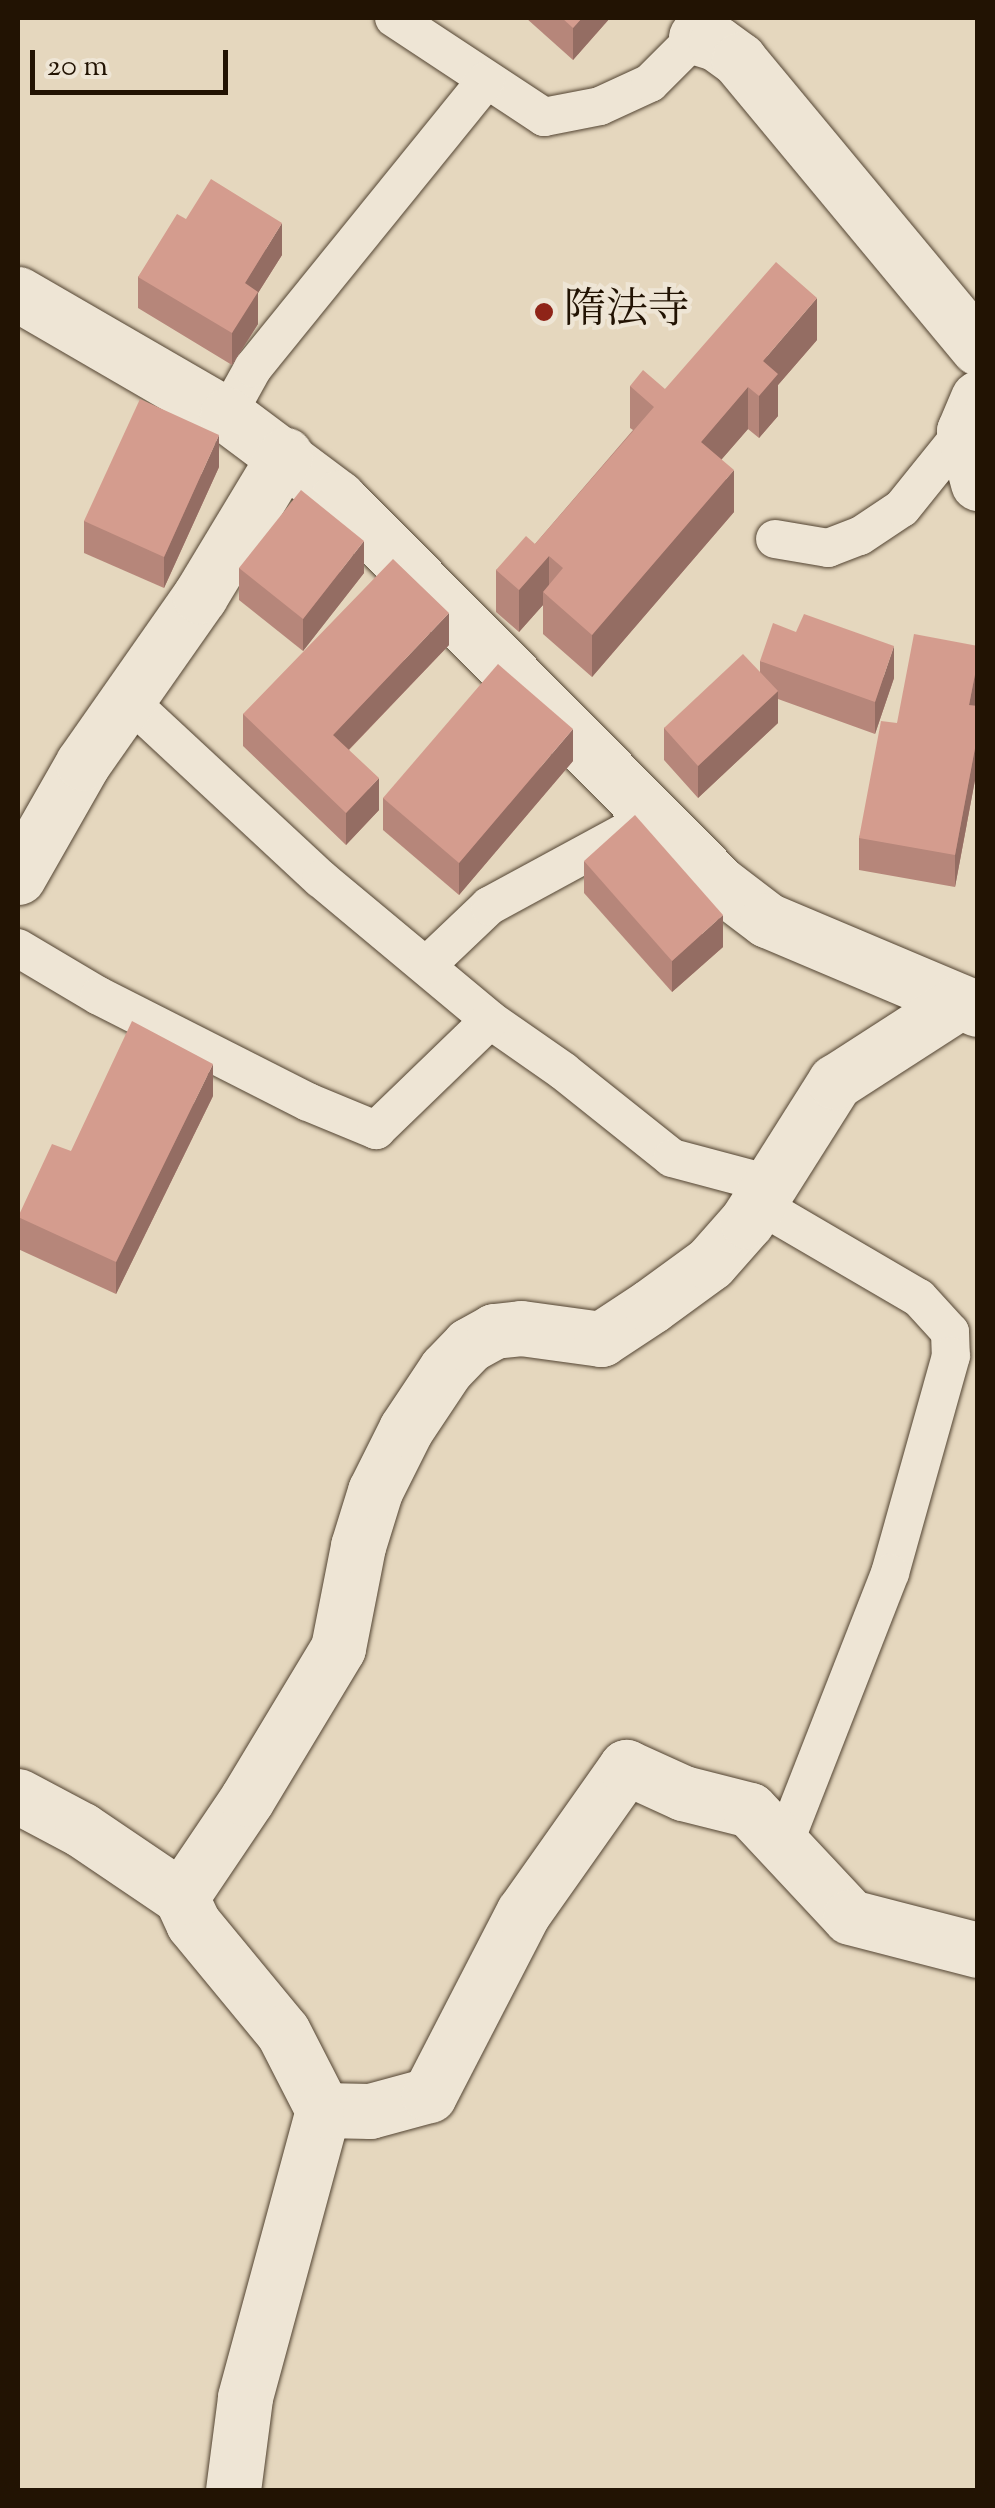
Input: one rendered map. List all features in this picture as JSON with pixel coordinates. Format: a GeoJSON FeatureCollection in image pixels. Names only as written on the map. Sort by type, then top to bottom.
{"type":"FeatureCollection","features":[{"type":"Feature","properties":{"kind":"street"},"geometry":{"type":"LineString","coordinates":[[699,27],[738,60],[978,348]]}},
{"type":"Feature","properties":{"kind":"street"},"geometry":{"type":"LineString","coordinates":[[18,294],[228,415],[338,498],[721,885],[767,920],[968,1005]]}},
{"type":"Feature","properties":{"kind":"street"},"geometry":{"type":"LineString","coordinates":[[971,415],[978,483]]}},
{"type":"Feature","properties":{"kind":"street"},"geometry":{"type":"LineString","coordinates":[[18,877],[126,698],[200,596],[285,455]]}},
{"type":"Feature","properties":{"kind":"street"},"geometry":{"type":"LineString","coordinates":[[181,1897],[247,1799],[338,1648],[358,1546],[376,1492],[406,1428],[446,1369],[469,1346],[494,1331],[522,1328],[601,1339],[710,1263],[764,1194],[835,1082],[968,1005]]}},
{"type":"Feature","properties":{"kind":"street"},"geometry":{"type":"LineString","coordinates":[[322,2110],[370,2111],[429,2095],[523,1913],[626,1767],[683,1793],[750,1810],[850,1917],[978,1950]]}},
{"type":"Feature","properties":{"kind":"street"},"geometry":{"type":"LineString","coordinates":[[18,1796],[82,1830],[181,1897],[194,1923],[283,2032],[322,2110],[245,2398],[233,2490]]}},
{"type":"Feature","properties":{"kind":"lane"},"geometry":{"type":"LineString","coordinates":[[394,18],[544,117],[568,115],[650,83],[699,27]]}},
{"type":"Feature","properties":{"kind":"lane"},"geometry":{"type":"LineString","coordinates":[[228,415],[253,368],[486,80]]}},
{"type":"Feature","properties":{"kind":"lane"},"geometry":{"type":"LineString","coordinates":[[775,539],[828,548],[860,536],[902,508],[971,415]]}},
{"type":"Feature","properties":{"kind":"lane"},"geometry":{"type":"LineString","coordinates":[[126,698],[321,880],[490,1020],[563,1071],[672,1158],[764,1194],[928,1306],[950,1332],[952,1356],[890,1573],[783,1846]]}},
{"type":"Feature","properties":{"kind":"lane"},"geometry":{"type":"LineString","coordinates":[[428,965],[489,906],[654,818]]}},
{"type":"Feature","properties":{"kind":"lane"},"geometry":{"type":"LineString","coordinates":[[18,948],[256,1076],[376,1130],[490,1020]]}},
{"type":"Feature","properties":{"kind":"building"},"geometry":{"type":"Polygon","coordinates":[[[562,18],[582,18],[573,28],[562,18]]]}},
{"type":"Feature","properties":{"kind":"building"},"geometry":{"type":"Polygon","coordinates":[[[211,179],[282,223],[245,283],[258,292],[232,333],[138,277],[177,214],[186,219],[211,179]]]}},
{"type":"Feature","properties":{"kind":"building"},"geometry":{"type":"Polygon","coordinates":[[[776,262],[817,298],[763,361],[778,374],[759,396],[748,387],[701,442],[734,470],[592,635],[543,592],[563,568],[549,556],[519,590],[496,570],[526,536],[535,544],[654,407],[630,386],[643,370],[665,389],[776,262]]]}},
{"type":"Feature","properties":{"kind":"building"},"geometry":{"type":"Polygon","coordinates":[[[140,399],[219,435],[164,557],[84,521],[140,399]]]}},
{"type":"Feature","properties":{"kind":"building"},"geometry":{"type":"Polygon","coordinates":[[[301,490],[364,541],[303,619],[239,568],[301,490]]]}},
{"type":"Feature","properties":{"kind":"building"},"geometry":{"type":"Polygon","coordinates":[[[393,559],[449,613],[333,735],[379,778],[346,813],[243,714],[393,559]]]}},
{"type":"Feature","properties":{"kind":"building"},"geometry":{"type":"Polygon","coordinates":[[[804,614],[894,646],[875,702],[760,661],[773,623],[796,632],[804,614]]]}},
{"type":"Feature","properties":{"kind":"building"},"geometry":{"type":"Polygon","coordinates":[[[914,634],[978,646],[969,705],[978,706],[978,732],[955,855],[859,838],[881,721],[897,723],[914,634]]]}},
{"type":"Feature","properties":{"kind":"building"},"geometry":{"type":"Polygon","coordinates":[[[743,654],[778,691],[698,766],[664,728],[743,654]]]}},
{"type":"Feature","properties":{"kind":"building"},"geometry":{"type":"Polygon","coordinates":[[[498,664],[573,729],[459,863],[383,798],[498,664]]]}},
{"type":"Feature","properties":{"kind":"building"},"geometry":{"type":"Polygon","coordinates":[[[635,815],[723,915],[672,961],[584,861],[635,815]]]}},
{"type":"Feature","properties":{"kind":"building"},"geometry":{"type":"Polygon","coordinates":[[[132,1021],[213,1064],[116,1262],[18,1217],[52,1144],[71,1151],[132,1021]]]}},
{"type":"Feature","properties":{"kind":"place","name":"隋法寺"},"geometry":{"type":"Point","coordinates":[544,312]}}]}
